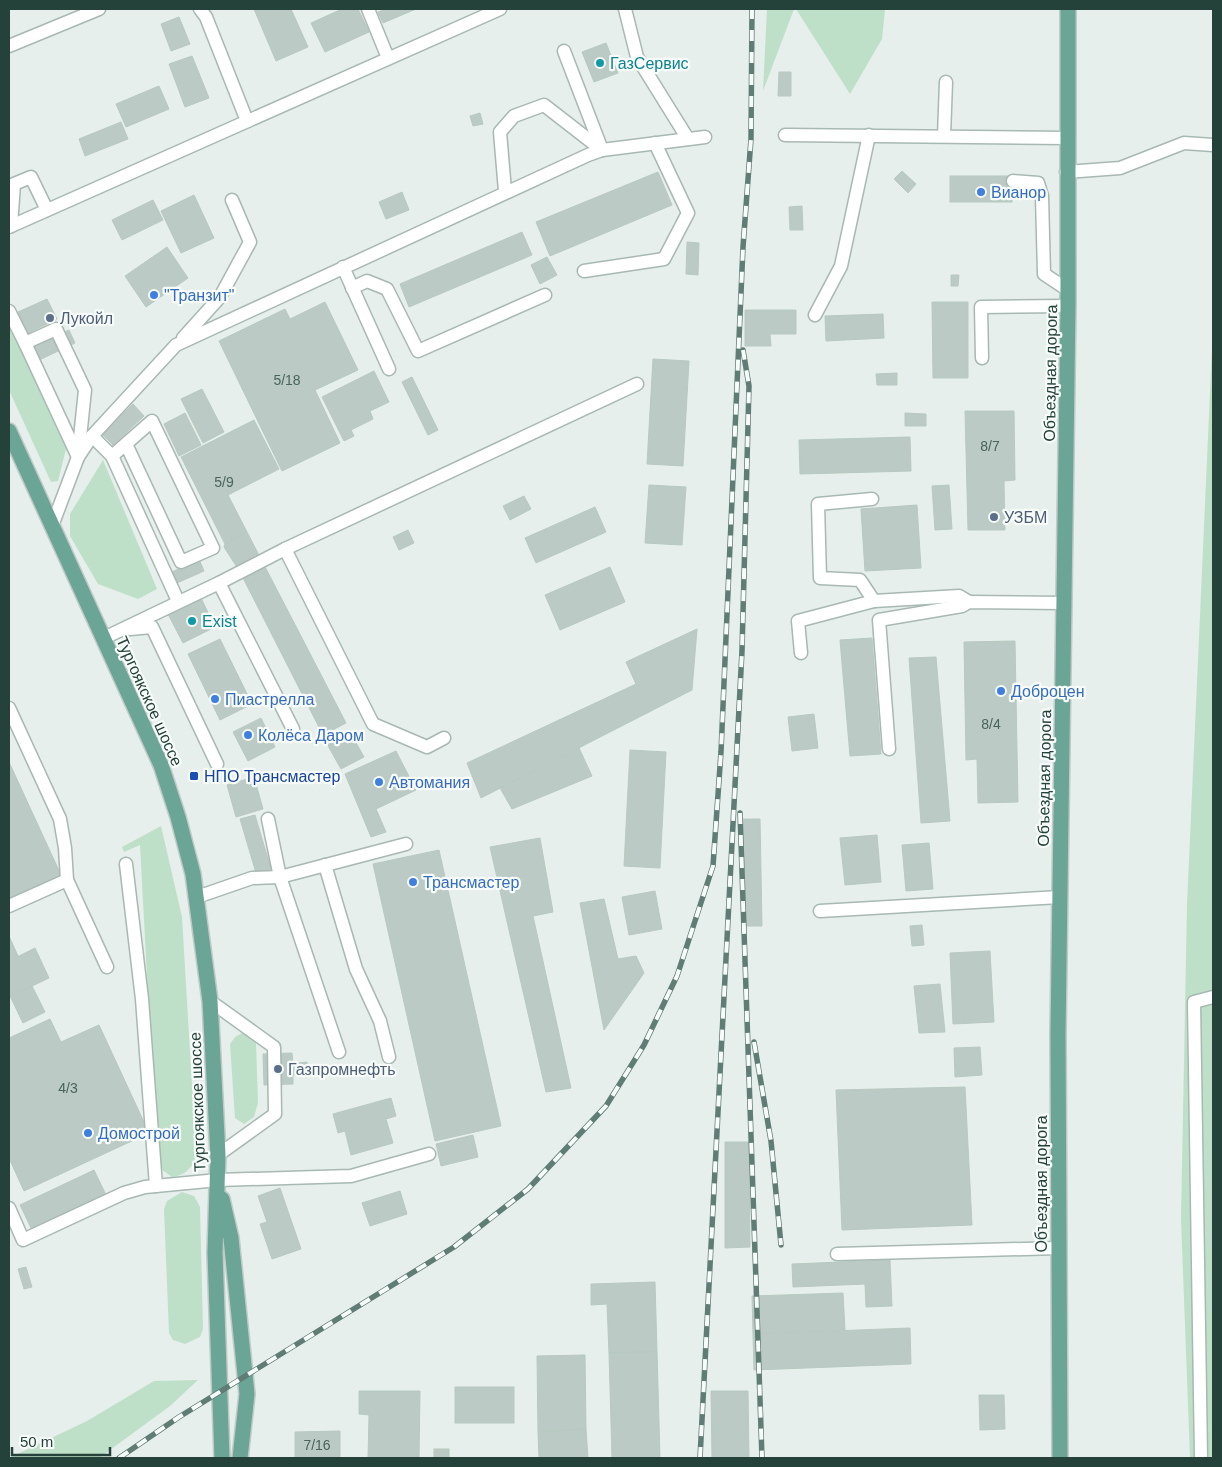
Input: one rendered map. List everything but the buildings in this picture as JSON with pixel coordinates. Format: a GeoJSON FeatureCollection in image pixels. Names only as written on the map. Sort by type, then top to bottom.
{"type":"FeatureCollection","features":[{"type":"Feature","properties":{"kind":"main road","name":"Объездная дорога"},"geometry":{"type":"LineString","coordinates":[[1060,1458],[1060,897],[1068,306],[1066,138],[1068,9]]}},
{"type":"Feature","properties":{"kind":"main road","name":"Тургоякское шоссе"},"geometry":{"type":"LineString","coordinates":[[9,431],[161,765],[178,817],[197,896],[210,1001],[218,1154],[215,1253],[222,1458]]}},
{"type":"Feature","properties":{"kind":"main road","name":"Тургоякское шоссе"},"geometry":{"type":"LineString","coordinates":[[218,1180],[232,1238],[247,1394],[240,1458]]}},
{"type":"Feature","properties":{"kind":"lane"},"geometry":{"type":"LineString","coordinates":[[9,46],[99,9]]}},
{"type":"Feature","properties":{"kind":"lane"},"geometry":{"type":"LineString","coordinates":[[200,9],[206,17],[247,121]]}},
{"type":"Feature","properties":{"kind":"lane"},"geometry":{"type":"LineString","coordinates":[[368,9],[388,58]]}},
{"type":"Feature","properties":{"kind":"lane"},"geometry":{"type":"LineString","coordinates":[[47,210],[30,177],[14,184],[10,227],[500,9]]}},
{"type":"Feature","properties":{"kind":"lane"},"geometry":{"type":"LineString","coordinates":[[625,9],[637,57],[688,139]]}},
{"type":"Feature","properties":{"kind":"lane"},"geometry":{"type":"LineString","coordinates":[[564,51],[602,150]]}},
{"type":"Feature","properties":{"kind":"lane"},"geometry":{"type":"LineString","coordinates":[[944,136],[946,82]]}},
{"type":"Feature","properties":{"kind":"lane"},"geometry":{"type":"LineString","coordinates":[[505,191],[500,132],[514,116],[544,105],[602,150]]}},
{"type":"Feature","properties":{"kind":"lane"},"geometry":{"type":"LineString","coordinates":[[784,135],[1066,138]]}},
{"type":"Feature","properties":{"kind":"lane"},"geometry":{"type":"LineString","coordinates":[[815,315],[840,266],[868,135]]}},
{"type":"Feature","properties":{"kind":"lane"},"geometry":{"type":"LineString","coordinates":[[176,345],[505,191],[602,150],[705,137]]}},
{"type":"Feature","properties":{"kind":"lane"},"geometry":{"type":"LineString","coordinates":[[584,271],[664,259],[688,213],[655,143]]}},
{"type":"Feature","properties":{"kind":"lane"},"geometry":{"type":"LineString","coordinates":[[1066,172],[1120,168],[1184,143],[1213,145]]}},
{"type":"Feature","properties":{"kind":"lane"},"geometry":{"type":"LineString","coordinates":[[1012,181],[1038,183],[1042,196],[1044,274],[1068,290]]}},
{"type":"Feature","properties":{"kind":"lane"},"geometry":{"type":"LineString","coordinates":[[52,526],[78,457],[92,436],[176,345],[200,322],[220,297],[250,242],[232,200]]}},
{"type":"Feature","properties":{"kind":"lane"},"geometry":{"type":"LineString","coordinates":[[343,267],[389,369]]}},
{"type":"Feature","properties":{"kind":"lane"},"geometry":{"type":"LineString","coordinates":[[352,288],[367,281],[387,289],[418,351],[545,295]]}},
{"type":"Feature","properties":{"kind":"lane"},"geometry":{"type":"LineString","coordinates":[[982,358],[981,307],[1068,306]]}},
{"type":"Feature","properties":{"kind":"lane"},"geometry":{"type":"LineString","coordinates":[[9,311],[78,457]]}},
{"type":"Feature","properties":{"kind":"lane"},"geometry":{"type":"LineString","coordinates":[[25,343],[56,329],[85,390],[78,457]]}},
{"type":"Feature","properties":{"kind":"lane"},"geometry":{"type":"LineString","coordinates":[[104,638],[220,583],[285,548],[637,384]]}},
{"type":"Feature","properties":{"kind":"lane"},"geometry":{"type":"LineString","coordinates":[[112,456],[152,421],[213,548],[181,562],[126,444]]}},
{"type":"Feature","properties":{"kind":"lane"},"geometry":{"type":"LineString","coordinates":[[92,436],[112,456],[178,602]]}},
{"type":"Feature","properties":{"kind":"lane"},"geometry":{"type":"LineString","coordinates":[[872,500],[818,504],[818,513],[820,578],[860,580],[874,601]]}},
{"type":"Feature","properties":{"kind":"lane"},"geometry":{"type":"LineString","coordinates":[[285,548],[373,724],[427,747],[444,738]]}},
{"type":"Feature","properties":{"kind":"lane"},"geometry":{"type":"LineString","coordinates":[[220,583],[294,729]]}},
{"type":"Feature","properties":{"kind":"lane"},"geometry":{"type":"LineString","coordinates":[[801,653],[798,621],[874,601],[959,596],[969,602]]}},
{"type":"Feature","properties":{"kind":"lane"},"geometry":{"type":"LineString","coordinates":[[889,749],[878,620],[962,606],[969,602],[1064,603]]}},
{"type":"Feature","properties":{"kind":"lane"},"geometry":{"type":"LineString","coordinates":[[122,629],[152,627],[217,764]]}},
{"type":"Feature","properties":{"kind":"lane"},"geometry":{"type":"LineString","coordinates":[[9,708],[60,819],[66,848],[67,880],[107,967]]}},
{"type":"Feature","properties":{"kind":"lane"},"geometry":{"type":"LineString","coordinates":[[268,819],[280,877],[339,1052]]}},
{"type":"Feature","properties":{"kind":"lane"},"geometry":{"type":"LineString","coordinates":[[197,896],[252,878],[280,877],[406,844]]}},
{"type":"Feature","properties":{"kind":"lane"},"geometry":{"type":"LineString","coordinates":[[126,864],[142,999],[156,1186]]}},
{"type":"Feature","properties":{"kind":"lane"},"geometry":{"type":"LineString","coordinates":[[325,865],[356,969],[380,1020],[389,1057]]}},
{"type":"Feature","properties":{"kind":"lane"},"geometry":{"type":"LineString","coordinates":[[9,906],[67,880]]}},
{"type":"Feature","properties":{"kind":"lane"},"geometry":{"type":"LineString","coordinates":[[820,911],[1060,897]]}},
{"type":"Feature","properties":{"kind":"lane"},"geometry":{"type":"LineString","coordinates":[[1201,1458],[1194,1002],[1213,997]]}},
{"type":"Feature","properties":{"kind":"lane"},"geometry":{"type":"LineString","coordinates":[[210,1001],[274,1047],[275,1114],[218,1154]]}},
{"type":"Feature","properties":{"kind":"lane"},"geometry":{"type":"LineString","coordinates":[[9,1208],[24,1240],[124,1194],[156,1186],[218,1180],[351,1176],[429,1154]]}},
{"type":"Feature","properties":{"kind":"lane"},"geometry":{"type":"LineString","coordinates":[[837,1254],[1059,1248]]}},
{"type":"Feature","properties":{"kind":"green space"},"geometry":{"type":"Polygon","coordinates":[[[767,9],[794,9],[763,91],[767,9]]]}},
{"type":"Feature","properties":{"kind":"green space"},"geometry":{"type":"Polygon","coordinates":[[[796,9],[885,9],[882,39],[850,94],[796,9]]]}},
{"type":"Feature","properties":{"kind":"green space"},"geometry":{"type":"Polygon","coordinates":[[[9,325],[66,449],[58,481],[51,482],[9,390],[9,325]]]}},
{"type":"Feature","properties":{"kind":"green space"},"geometry":{"type":"Polygon","coordinates":[[[1213,326],[1213,1458],[1190,1458],[1181,1219],[1187,905],[1213,326]]]}},
{"type":"Feature","properties":{"kind":"green space"},"geometry":{"type":"Polygon","coordinates":[[[103,460],[157,589],[138,599],[98,584],[70,536],[70,514],[103,460]]]}},
{"type":"Feature","properties":{"kind":"green space"},"geometry":{"type":"Polygon","coordinates":[[[161,826],[182,917],[196,1153],[188,1170],[172,1177],[161,1169],[157,1162],[140,845],[124,852],[122,847],[161,826]]]}},
{"type":"Feature","properties":{"kind":"green space"},"geometry":{"type":"Polygon","coordinates":[[[242,1033],[250,1036],[256,1042],[258,1103],[254,1117],[244,1124],[235,1118],[230,1044],[235,1037],[242,1033]]]}},
{"type":"Feature","properties":{"kind":"green space"},"geometry":{"type":"Polygon","coordinates":[[[182,1192],[194,1196],[200,1207],[203,1329],[200,1337],[185,1344],[173,1340],[169,1333],[164,1209],[167,1201],[182,1192]]]}},
{"type":"Feature","properties":{"kind":"green space"},"geometry":{"type":"Polygon","coordinates":[[[198,1380],[170,1406],[99,1458],[9,1458],[87,1421],[154,1381],[198,1380]]]}},
{"type":"Feature","properties":{"kind":"railway"},"geometry":{"type":"LineString","coordinates":[[119,1458],[179,1417],[454,1247],[528,1189],[606,1106],[644,1045],[677,976],[713,866],[721,752],[743,247],[751,139],[752,9]]}},
{"type":"Feature","properties":{"kind":"railway"},"geometry":{"type":"LineString","coordinates":[[700,1458],[742,651],[749,386],[743,350]]}},
{"type":"Feature","properties":{"kind":"railway"},"geometry":{"type":"LineString","coordinates":[[740,813],[762,1458]]}},
{"type":"Feature","properties":{"kind":"railway"},"geometry":{"type":"LineString","coordinates":[[754,1042],[771,1141],[781,1245]]}},
{"type":"Feature","properties":{"kind":"place","name":"ГазСервис"},"geometry":{"type":"Point","coordinates":[600,63]}},
{"type":"Feature","properties":{"kind":"place","name":"Вианор"},"geometry":{"type":"Point","coordinates":[981,192]}},
{"type":"Feature","properties":{"kind":"place","name":"\"Транзит\""},"geometry":{"type":"Point","coordinates":[154,295]}},
{"type":"Feature","properties":{"kind":"place","name":"Лукойл"},"geometry":{"type":"Point","coordinates":[50,318]}},
{"type":"Feature","properties":{"kind":"place","name":"УЗБМ"},"geometry":{"type":"Point","coordinates":[994,517]}},
{"type":"Feature","properties":{"kind":"place","name":"Exist"},"geometry":{"type":"Point","coordinates":[192,621]}},
{"type":"Feature","properties":{"kind":"place","name":"Доброцен"},"geometry":{"type":"Point","coordinates":[1001,691]}},
{"type":"Feature","properties":{"kind":"place","name":"Пиастрелла"},"geometry":{"type":"Point","coordinates":[215,699]}},
{"type":"Feature","properties":{"kind":"place","name":"Колёса Даром"},"geometry":{"type":"Point","coordinates":[248,735]}},
{"type":"Feature","properties":{"kind":"place","name":"НПО Трансмастер"},"geometry":{"type":"Point","coordinates":[194,776]}},
{"type":"Feature","properties":{"kind":"place","name":"Автомания"},"geometry":{"type":"Point","coordinates":[379,782]}},
{"type":"Feature","properties":{"kind":"place","name":"Трансмастер"},"geometry":{"type":"Point","coordinates":[413,882]}},
{"type":"Feature","properties":{"kind":"place","name":"Газпромнефть"},"geometry":{"type":"Point","coordinates":[278,1069]}},
{"type":"Feature","properties":{"kind":"place","name":"Домострой"},"geometry":{"type":"Point","coordinates":[88,1133]}}]}
